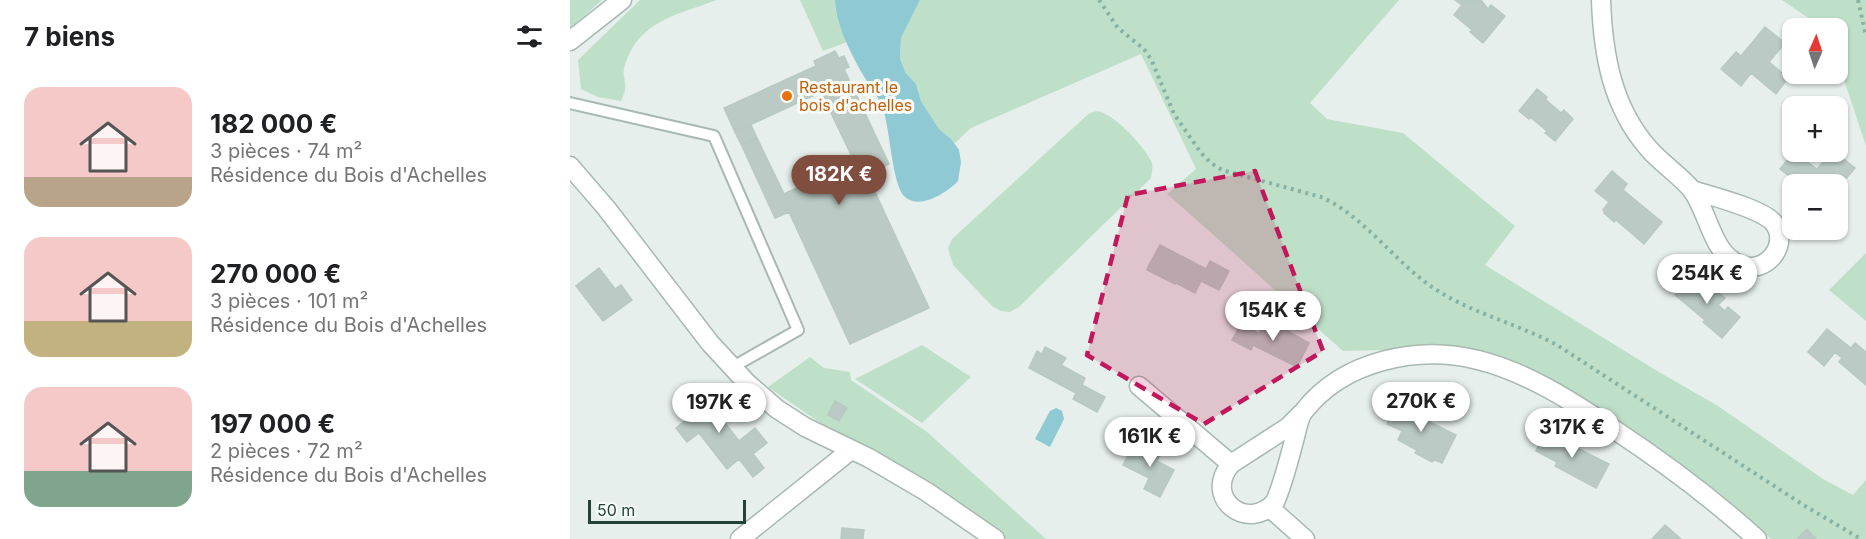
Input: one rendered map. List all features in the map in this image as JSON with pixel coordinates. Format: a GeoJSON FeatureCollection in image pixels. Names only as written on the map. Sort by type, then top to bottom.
{"type":"FeatureCollection","features":[{"type":"Feature","properties":{"kind":"street"},"geometry":{"type":"LineString","coordinates":[[570,40],[622,0]]}},
{"type":"Feature","properties":{"kind":"street"},"geometry":{"type":"LineString","coordinates":[[1601,0],[1607,63],[1621,108],[1648,148],[1692,190],[1718,242],[1731,259],[1738,265],[1755,268],[1765,265],[1771,259],[1779,245],[1779,236],[1772,221],[1757,211],[1692,190]]}},
{"type":"Feature","properties":{"kind":"street"},"geometry":{"type":"LineString","coordinates":[[570,166],[607,209],[731,368],[764,398],[790,418],[819,435],[927,492],[995,539]]}},
{"type":"Feature","properties":{"kind":"street"},"geometry":{"type":"LineString","coordinates":[[1302,413],[1280,490],[1270,508],[1261,513],[1242,513],[1226,503],[1222,479],[1231,464],[1288,427],[1302,413],[1339,380],[1371,365],[1405,356],[1437,354],[1479,360],[1520,375],[1594,416],[1687,481],[1756,539]]}},
{"type":"Feature","properties":{"kind":"street"},"geometry":{"type":"LineString","coordinates":[[1138,386],[1231,464]]}},
{"type":"Feature","properties":{"kind":"street"},"geometry":{"type":"LineString","coordinates":[[740,539],[851,450]]}},
{"type":"Feature","properties":{"kind":"street"},"geometry":{"type":"LineString","coordinates":[[1270,508],[1305,539]]}},
{"type":"Feature","properties":{"kind":"lane"},"geometry":{"type":"LineString","coordinates":[[570,103],[714,136],[798,330],[731,368]]}},
{"type":"Feature","properties":{"kind":"path"},"geometry":{"type":"LineString","coordinates":[[1099,0],[1118,28],[1144,48],[1174,114],[1193,143],[1211,163],[1222,170],[1333,202],[1420,278],[1447,296],[1557,345],[1805,506],[1862,539]]}},
{"type":"Feature","properties":{"kind":"path"},"geometry":{"type":"LineString","coordinates":[[1858,0],[1866,36]]}},
{"type":"Feature","properties":{"kind":"highlighted area"},"geometry":{"type":"Polygon","coordinates":[[[1255,171],[1323,351],[1204,424],[1087,355],[1128,195],[1255,171]]]}},
{"type":"Feature","properties":{"kind":"green space"},"geometry":{"type":"Polygon","coordinates":[[[570,0],[602,0],[570,29],[570,0]]]}},
{"type":"Feature","properties":{"kind":"green space"},"geometry":{"type":"Polygon","coordinates":[[[640,0],[717,0],[662,21],[640,38],[631,50],[625,65],[625,89],[621,101],[598,97],[581,89],[578,60],[640,0]]]}},
{"type":"Feature","properties":{"kind":"green space"},"geometry":{"type":"Polygon","coordinates":[[[800,0],[835,0],[847,42],[823,51],[800,0]]]}},
{"type":"Feature","properties":{"kind":"green space"},"geometry":{"type":"Polygon","coordinates":[[[920,0],[1399,0],[1310,103],[1327,119],[1403,133],[1515,226],[1485,265],[1718,406],[1823,479],[1853,495],[1866,480],[1866,539],[1771,539],[1706,483],[1658,448],[1555,382],[1520,364],[1490,353],[1461,348],[1343,351],[1167,194],[1196,169],[1141,54],[971,128],[955,143],[939,129],[921,101],[916,84],[905,72],[900,58],[901,38],[920,0]]]}},
{"type":"Feature","properties":{"kind":"green space"},"geometry":{"type":"Polygon","coordinates":[[[1782,0],[1866,0],[1866,146],[1845,84],[1848,84],[1848,18],[1808,18],[1782,0]]]}},
{"type":"Feature","properties":{"kind":"green space"},"geometry":{"type":"Polygon","coordinates":[[[1097,111],[1119,123],[1141,145],[1152,164],[1151,178],[1019,307],[1010,312],[1001,311],[992,306],[953,265],[948,248],[952,239],[1084,118],[1097,111]]]}},
{"type":"Feature","properties":{"kind":"green space"},"geometry":{"type":"Polygon","coordinates":[[[1866,253],[1866,321],[1829,290],[1866,253]]]}},
{"type":"Feature","properties":{"kind":"green space"},"geometry":{"type":"Polygon","coordinates":[[[922,345],[971,377],[922,423],[855,379],[922,345]]]}},
{"type":"Feature","properties":{"kind":"green space"},"geometry":{"type":"Polygon","coordinates":[[[810,357],[824,368],[850,372],[851,380],[927,432],[1046,539],[1006,539],[962,504],[872,449],[822,424],[768,387],[810,357]]]}},
{"type":"Feature","properties":{"kind":"water"},"geometry":{"type":"Polygon","coordinates":[[[835,0],[920,0],[901,38],[900,58],[905,72],[916,84],[921,101],[939,129],[952,140],[959,150],[961,162],[958,181],[940,195],[918,202],[911,201],[901,191],[894,169],[883,109],[848,47],[838,19],[835,0]]]}},
{"type":"Feature","properties":{"kind":"water"},"geometry":{"type":"Polygon","coordinates":[[[1056,408],[1062,411],[1064,419],[1050,447],[1035,439],[1050,411],[1056,408]]]}},
{"type":"Feature","properties":{"kind":"building"},"geometry":{"type":"Polygon","coordinates":[[[1455,0],[1481,0],[1488,9],[1491,5],[1505,16],[1483,43],[1454,15],[1462,5],[1455,0]]]}},
{"type":"Feature","properties":{"kind":"building"},"geometry":{"type":"Polygon","coordinates":[[[1765,27],[1782,41],[1782,47],[1769,62],[1782,73],[1784,84],[1776,94],[1751,73],[1741,86],[1721,69],[1736,52],[1741,56],[1765,27]]]}},
{"type":"Feature","properties":{"kind":"building"},"geometry":{"type":"Polygon","coordinates":[[[835,51],[839,58],[844,56],[849,67],[844,69],[889,164],[867,175],[929,308],[850,344],[789,212],[775,218],[741,144],[757,138],[784,194],[854,161],[821,92],[735,132],[724,108],[816,66],[814,61],[835,51]]]}},
{"type":"Feature","properties":{"kind":"building"},"geometry":{"type":"Polygon","coordinates":[[[1537,89],[1561,113],[1564,110],[1573,119],[1555,141],[1545,133],[1547,131],[1519,111],[1537,89]]]}},
{"type":"Feature","properties":{"kind":"building"},"geometry":{"type":"Polygon","coordinates":[[[751,125],[757,138],[741,144],[735,132],[751,125]]]}},
{"type":"Feature","properties":{"kind":"building"},"geometry":{"type":"Polygon","coordinates":[[[1786,162],[1808,162],[1817,169],[1823,162],[1848,162],[1855,168],[1848,176],[1848,174],[1786,174],[1780,169],[1786,162]]]}},
{"type":"Feature","properties":{"kind":"building"},"geometry":{"type":"Polygon","coordinates":[[[1612,171],[1627,184],[1623,190],[1662,222],[1644,244],[1616,220],[1614,222],[1604,213],[1603,210],[1609,202],[1595,191],[1612,171]]]}},
{"type":"Feature","properties":{"kind":"building"},"geometry":{"type":"Polygon","coordinates":[[[1160,245],[1206,269],[1210,261],[1229,271],[1219,290],[1201,281],[1195,293],[1176,283],[1178,280],[1149,265],[1160,245]]]}},
{"type":"Feature","properties":{"kind":"building"},"geometry":{"type":"Polygon","coordinates":[[[1149,265],[1178,280],[1175,284],[1147,270],[1149,265]]]}},
{"type":"Feature","properties":{"kind":"building"},"geometry":{"type":"Polygon","coordinates":[[[599,268],[615,289],[621,285],[632,300],[603,321],[576,286],[599,268]]]}},
{"type":"Feature","properties":{"kind":"building"},"geometry":{"type":"Polygon","coordinates":[[[1694,272],[1725,298],[1718,305],[1725,311],[1728,307],[1740,317],[1722,338],[1703,322],[1705,320],[1675,295],[1694,272]]]}},
{"type":"Feature","properties":{"kind":"building"},"geometry":{"type":"Polygon","coordinates":[[[1266,319],[1309,343],[1297,367],[1253,345],[1251,350],[1232,340],[1241,324],[1259,334],[1266,319]]]}},
{"type":"Feature","properties":{"kind":"building"},"geometry":{"type":"Polygon","coordinates":[[[1827,329],[1851,348],[1855,343],[1866,352],[1866,385],[1839,362],[1842,358],[1835,352],[1824,366],[1808,352],[1827,329]]]}},
{"type":"Feature","properties":{"kind":"building"},"geometry":{"type":"Polygon","coordinates":[[[1045,347],[1066,358],[1061,365],[1085,378],[1082,385],[1105,397],[1097,412],[1073,399],[1076,393],[1029,368],[1037,351],[1042,354],[1045,347]]]}},
{"type":"Feature","properties":{"kind":"building"},"geometry":{"type":"Polygon","coordinates":[[[698,388],[739,441],[755,428],[767,443],[753,454],[764,468],[753,477],[739,459],[727,469],[699,433],[687,442],[676,428],[688,418],[677,405],[698,388]]]}},
{"type":"Feature","properties":{"kind":"building"},"geometry":{"type":"Polygon","coordinates":[[[1399,400],[1417,408],[1414,414],[1456,435],[1442,463],[1435,460],[1432,462],[1415,453],[1417,450],[1398,440],[1402,431],[1387,424],[1399,400]]]}},
{"type":"Feature","properties":{"kind":"building"},"geometry":{"type":"Polygon","coordinates":[[[835,401],[847,408],[839,421],[828,415],[835,401]]]}},
{"type":"Feature","properties":{"kind":"building"},"geometry":{"type":"Polygon","coordinates":[[[1547,429],[1569,440],[1567,443],[1609,464],[1596,488],[1555,466],[1557,462],[1536,451],[1547,429]]]}},
{"type":"Feature","properties":{"kind":"building"},"geometry":{"type":"Polygon","coordinates":[[[1144,442],[1162,451],[1157,461],[1174,470],[1160,497],[1144,489],[1149,478],[1123,465],[1132,448],[1139,452],[1144,442]]]}},
{"type":"Feature","properties":{"kind":"building"},"geometry":{"type":"Polygon","coordinates":[[[1665,525],[1681,539],[1652,539],[1665,525]]]}},
{"type":"Feature","properties":{"kind":"building"},"geometry":{"type":"Polygon","coordinates":[[[842,528],[864,530],[863,539],[841,539],[842,528]]]}},
{"type":"Feature","properties":{"kind":"building"},"geometry":{"type":"Polygon","coordinates":[[[1807,529],[1816,539],[1797,539],[1807,529]]]}},
{"type":"Feature","properties":{"kind":"place","name":"Restaurant le bois d'achelles"},"geometry":{"type":"Point","coordinates":[787,96]}}]}
